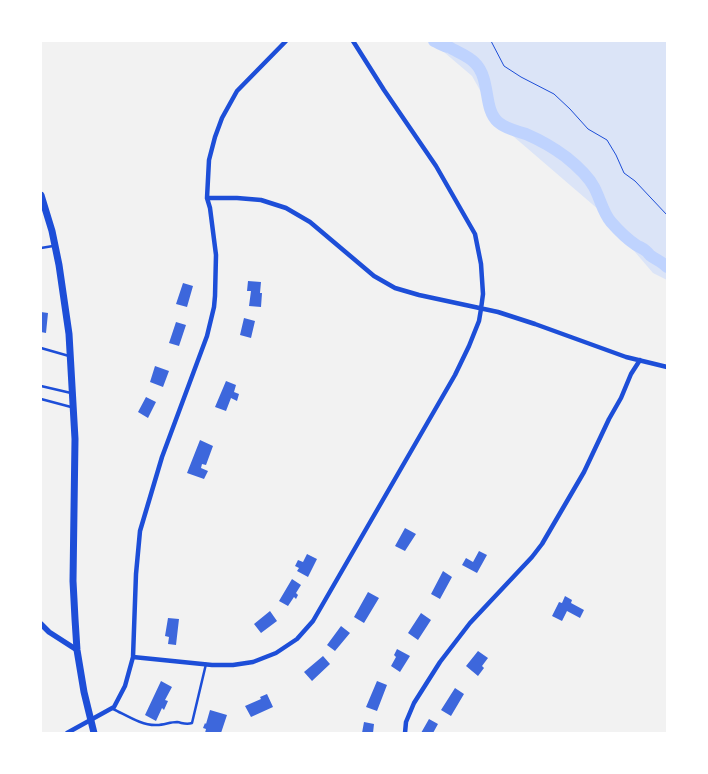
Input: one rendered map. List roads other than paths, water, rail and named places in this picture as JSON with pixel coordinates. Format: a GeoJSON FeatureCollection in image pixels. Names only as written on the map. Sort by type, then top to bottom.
{"type":"FeatureCollection","features":[{"type":"Feature","properties":{"kind":"main road"},"geometry":{"type":"LineString","coordinates":[[41,195],[60,265],[68,324],[75,439],[73,581],[77,650],[94,733]]}},
{"type":"Feature","properties":{"kind":"street"},"geometry":{"type":"LineString","coordinates":[[68,733],[112,708],[125,686],[133,657],[136,574],[140,531],[162,458],[207,336],[214,307],[216,255],[207,198],[209,160],[222,118],[237,91],[286,41]]}},
{"type":"Feature","properties":{"kind":"street"},"geometry":{"type":"LineString","coordinates":[[133,657],[233,665],[253,662],[276,653],[297,639],[313,621],[470,346],[478,321],[483,294],[482,264],[474,234],[436,166],[353,41]]}},
{"type":"Feature","properties":{"kind":"street"},"geometry":{"type":"LineString","coordinates":[[207,198],[261,200],[286,208],[310,222],[374,276],[395,288],[419,296],[498,312],[626,357],[667,367]]}},
{"type":"Feature","properties":{"kind":"street"},"geometry":{"type":"LineString","coordinates":[[405,733],[406,722],[414,703],[440,662],[470,623],[542,544],[584,472],[631,374],[640,360]]}},
{"type":"Feature","properties":{"kind":"street"},"geometry":{"type":"LineString","coordinates":[[41,624],[49,632],[77,650]]}},
{"type":"Feature","properties":{"kind":"lane"},"geometry":{"type":"LineString","coordinates":[[41,248],[55,245]]}},
{"type":"Feature","properties":{"kind":"lane"},"geometry":{"type":"LineString","coordinates":[[41,348],[71,357]]}},
{"type":"Feature","properties":{"kind":"lane"},"geometry":{"type":"LineString","coordinates":[[41,386],[73,393]]}},
{"type":"Feature","properties":{"kind":"lane"},"geometry":{"type":"LineString","coordinates":[[41,399],[73,408]]}},
{"type":"Feature","properties":{"kind":"lane"},"geometry":{"type":"LineString","coordinates":[[112,708],[148,724],[158,726],[178,722],[190,725],[193,721],[206,664]]}},
{"type":"Feature","properties":{"kind":"waterway"},"geometry":{"type":"LineString","coordinates":[[434,41],[463,54],[475,63],[483,77],[490,110],[498,122],[542,142],[570,160],[591,183],[608,218],[614,225],[629,240],[667,267]]}}]}
